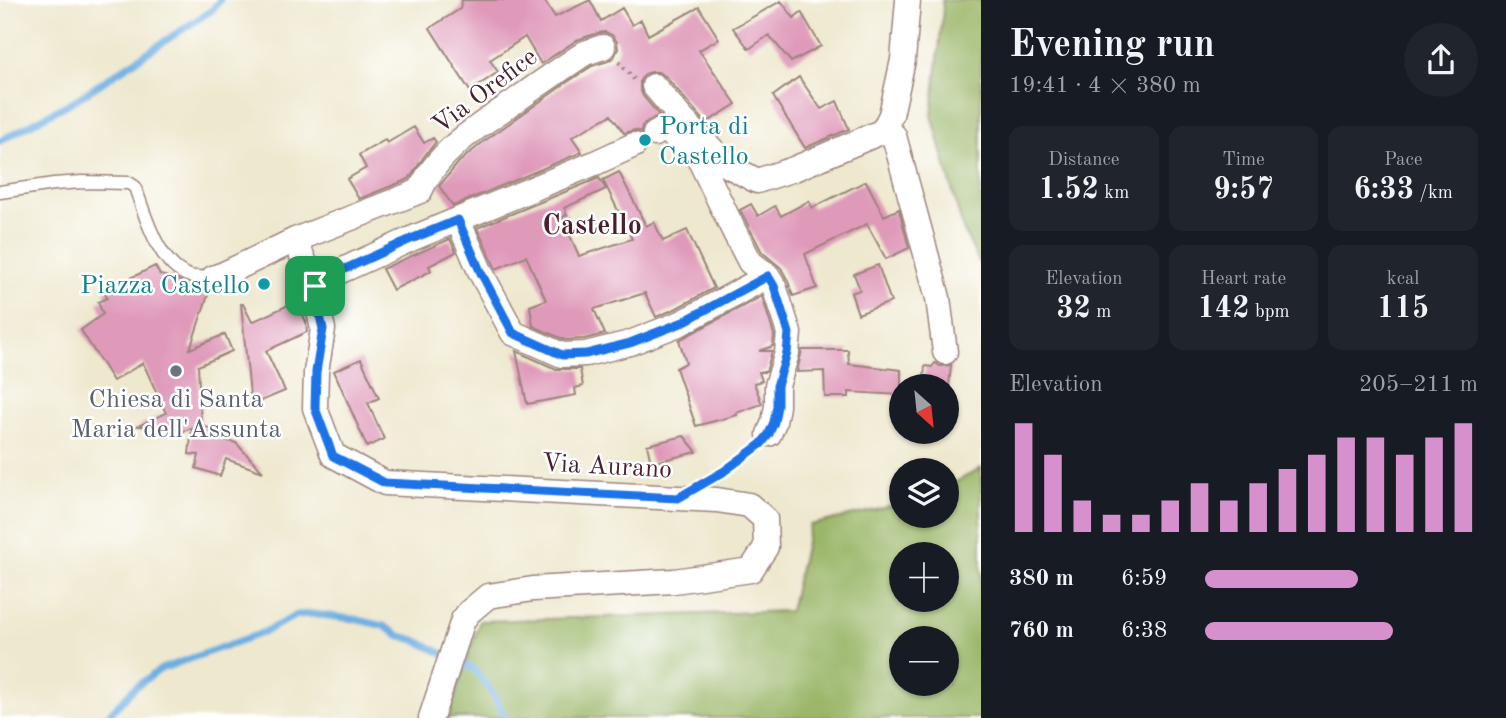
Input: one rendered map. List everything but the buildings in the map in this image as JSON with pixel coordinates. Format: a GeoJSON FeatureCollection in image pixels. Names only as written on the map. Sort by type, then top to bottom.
{"type":"FeatureCollection","features":[{"type":"Feature","properties":{"kind":"street"},"geometry":{"type":"LineString","coordinates":[[295,240],[315,286],[323,279],[411,239],[595,163],[665,128],[687,149],[706,152],[757,181],[794,169],[883,131],[891,115],[903,60],[908,0]]}},
{"type":"Feature","properties":{"kind":"street","name":"Via Orefice"},"geometry":{"type":"LineString","coordinates":[[213,278],[295,240],[420,191],[425,179],[471,131],[585,52],[603,47]]}},
{"type":"Feature","properties":{"kind":"street"},"geometry":{"type":"LineString","coordinates":[[654,86],[706,152],[733,229],[750,262],[768,276],[774,286],[789,333],[787,353],[777,386],[774,422],[769,434]]}},
{"type":"Feature","properties":{"kind":"street"},"geometry":{"type":"LineString","coordinates":[[883,131],[894,136],[938,298],[945,352]]}},
{"type":"Feature","properties":{"kind":"street"},"geometry":{"type":"LineString","coordinates":[[458,220],[480,271],[513,333],[562,355],[586,354],[630,343],[681,323],[768,276]]}},
{"type":"Feature","properties":{"kind":"street","name":"Via Aurano"},"geometry":{"type":"LineString","coordinates":[[315,286],[323,329],[316,372],[315,408],[333,456],[385,483],[718,500],[750,505],[765,519],[766,547],[751,570],[674,581],[533,589],[488,596],[463,620],[430,718]]}},
{"type":"Feature","properties":{"kind":"lane"},"geometry":{"type":"LineString","coordinates":[[0,192],[82,182],[129,183],[135,187],[155,240],[173,266],[190,276],[213,278]]}},
{"type":"Feature","properties":{"kind":"path"},"geometry":{"type":"LineString","coordinates":[[603,47],[636,82],[654,86]]}},
{"type":"Feature","properties":{"kind":"path"},"geometry":{"type":"LineString","coordinates":[[712,478],[761,444],[769,434]]}},
{"type":"Feature","properties":{"kind":"green space"},"geometry":{"type":"Polygon","coordinates":[[[942,0],[981,0],[981,266],[963,229],[932,115],[942,0]]]}},
{"type":"Feature","properties":{"kind":"green space"},"geometry":{"type":"Polygon","coordinates":[[[981,468],[981,718],[448,718],[480,621],[790,611],[810,525],[889,507],[889,528],[959,528],[959,480],[981,468]]]}},
{"type":"Feature","properties":{"kind":"waterway"},"geometry":{"type":"LineString","coordinates":[[0,141],[77,99],[212,10],[220,0]]}},
{"type":"Feature","properties":{"kind":"waterway"},"geometry":{"type":"LineString","coordinates":[[106,718],[134,688],[161,669],[262,633],[297,615],[312,614],[384,626],[400,636],[415,640],[474,669],[492,692],[505,718]]}},
{"type":"Feature","properties":{"kind":"place","name":"Porta di Castello"},"geometry":{"type":"Point","coordinates":[645,140]}},
{"type":"Feature","properties":{"kind":"place","name":"Piazza Castello"},"geometry":{"type":"Point","coordinates":[264,284]}},
{"type":"Feature","properties":{"kind":"place","name":"Chiesa di Santa Maria dell'Assunta"},"geometry":{"type":"Point","coordinates":[176,371]}},
{"type":"Feature","properties":{"kind":"district","name":"Castello"},"geometry":{"type":"Point","coordinates":[592,224]}},
{"type":"Feature","properties":{"kind":"route"},"geometry":{"type":"LineString","coordinates":[[458,220],[480,271],[513,333],[562,355],[586,354],[630,343],[681,323],[768,276],[774,286],[789,333],[787,353],[777,386],[774,422],[761,444],[723,472],[678,498],[385,483],[333,456],[315,408],[316,372],[323,329],[315,286],[323,279],[458,220]]}}]}
